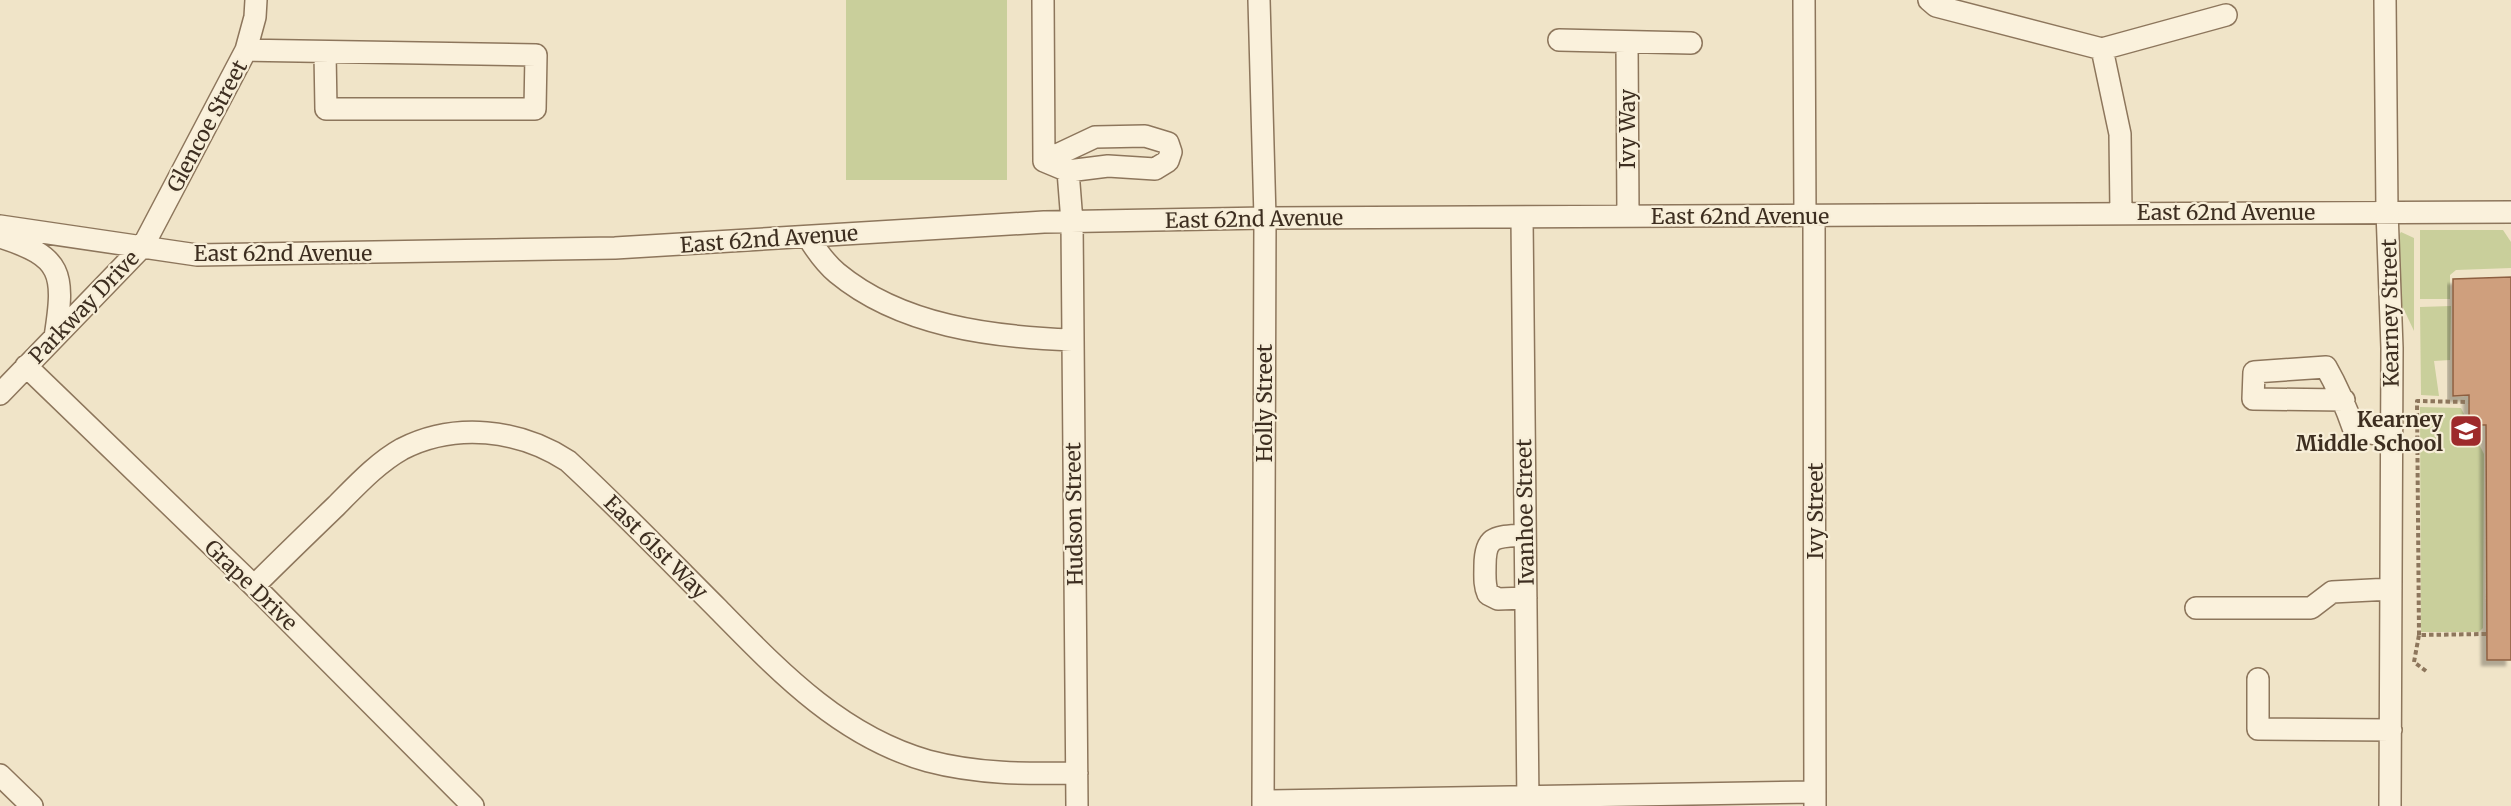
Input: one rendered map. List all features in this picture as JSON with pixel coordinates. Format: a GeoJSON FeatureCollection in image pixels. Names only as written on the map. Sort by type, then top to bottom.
{"type":"FeatureCollection","features":[{"type":"Feature","properties":{"kind":"street","name":"Glencoe Street"},"geometry":{"type":"LineString","coordinates":[[143,246],[246,50],[255,17],[256,0]]}},
{"type":"Feature","properties":{"kind":"street"},"geometry":{"type":"LineString","coordinates":[[1043,0],[1044,161]]}},
{"type":"Feature","properties":{"kind":"street","name":"Holly Street"},"geometry":{"type":"LineString","coordinates":[[1259,0],[1264,218],[1263,804]]}},
{"type":"Feature","properties":{"kind":"street","name":"Ivy Street"},"geometry":{"type":"LineString","coordinates":[[1804,0],[1809,215],[1815,799]]}},
{"type":"Feature","properties":{"kind":"street"},"geometry":{"type":"LineString","coordinates":[[1929,0],[1936,6],[2102,49],[2226,15]]}},
{"type":"Feature","properties":{"kind":"street","name":"Kearney Street"},"geometry":{"type":"LineString","coordinates":[[2385,0],[2387,211],[2392,348],[2390,806]]}},
{"type":"Feature","properties":{"kind":"street"},"geometry":{"type":"LineString","coordinates":[[1559,40],[1691,43]]}},
{"type":"Feature","properties":{"kind":"street","name":"Ivy Way"},"geometry":{"type":"LineString","coordinates":[[1627,43],[1628,216]]}},
{"type":"Feature","properties":{"kind":"street"},"geometry":{"type":"LineString","coordinates":[[2102,49],[2120,134],[2121,212]]}},
{"type":"Feature","properties":{"kind":"street"},"geometry":{"type":"LineString","coordinates":[[246,50],[536,55],[535,109],[326,109],[325,53]]}},
{"type":"Feature","properties":{"kind":"street"},"geometry":{"type":"LineString","coordinates":[[1145,136],[1168,143],[1171,152],[1168,161],[1155,169],[1108,166],[1068,171],[1044,161],[1095,137],[1145,136]]}},
{"type":"Feature","properties":{"kind":"street","name":"Hudson Street"},"geometry":{"type":"LineString","coordinates":[[1068,171],[1072,222],[1077,806]]}},
{"type":"Feature","properties":{"kind":"street","name":"East 62nd Avenue"},"geometry":{"type":"LineString","coordinates":[[0,226],[197,255],[615,248],[1072,222],[1264,218],[2121,212],[2511,212]]}},
{"type":"Feature","properties":{"kind":"street","name":"Ivanhoe Street"},"geometry":{"type":"LineString","coordinates":[[1521,218],[1528,801]]}},
{"type":"Feature","properties":{"kind":"street"},"geometry":{"type":"LineString","coordinates":[[0,237],[34,248],[51,262],[59,288],[55,337]]}},
{"type":"Feature","properties":{"kind":"street"},"geometry":{"type":"LineString","coordinates":[[808,237],[836,273],[887,304],[934,322],[966,330],[1026,338],[1072,340]]}},
{"type":"Feature","properties":{"kind":"street","name":"Parkway Drive"},"geometry":{"type":"LineString","coordinates":[[0,394],[143,246]]}},
{"type":"Feature","properties":{"kind":"street","name":"Grape Drive"},"geometry":{"type":"LineString","coordinates":[[26,366],[254,586],[473,806]]}},
{"type":"Feature","properties":{"kind":"street"},"geometry":{"type":"LineString","coordinates":[[2344,400],[2354,430],[2392,437]]}},
{"type":"Feature","properties":{"kind":"street","name":"East 61st Way"},"geometry":{"type":"LineString","coordinates":[[254,586],[373,470],[400,450],[445,434],[479,432],[509,435],[544,447],[568,461],[781,673],[823,709],[861,733],[906,753],[967,769],[1020,773],[1077,773]]}},
{"type":"Feature","properties":{"kind":"street"},"geometry":{"type":"LineString","coordinates":[[1525,535],[1497,537],[1489,542],[1485,551],[1485,587],[1488,594],[1498,599],[1526,598]]}},
{"type":"Feature","properties":{"kind":"street"},"geometry":{"type":"LineString","coordinates":[[2196,608],[2311,608],[2332,592],[2391,589]]}},
{"type":"Feature","properties":{"kind":"street"},"geometry":{"type":"LineString","coordinates":[[2258,679],[2258,729],[2391,730]]}},
{"type":"Feature","properties":{"kind":"street"},"geometry":{"type":"LineString","coordinates":[[0,775],[32,806]]}},
{"type":"Feature","properties":{"kind":"street"},"geometry":{"type":"LineString","coordinates":[[1263,804],[1815,799]]}},
{"type":"Feature","properties":{"kind":"path"},"geometry":{"type":"LineString","coordinates":[[2426,671],[2414,662],[2419,635],[2417,401],[2469,402]]}},
{"type":"Feature","properties":{"kind":"path"},"geometry":{"type":"LineString","coordinates":[[2419,635],[2487,634]]}},
{"type":"Feature","properties":{"kind":"green space"},"geometry":{"type":"Polygon","coordinates":[[[846,0],[1007,0],[1007,180],[846,180],[846,0]]]}},
{"type":"Feature","properties":{"kind":"green space"},"geometry":{"type":"Polygon","coordinates":[[[2420,230],[2503,230],[2511,242],[2511,268],[2456,270],[2450,275],[2450,299],[2420,299],[2420,230]]]}},
{"type":"Feature","properties":{"kind":"green space"},"geometry":{"type":"Polygon","coordinates":[[[2401,232],[2414,238],[2414,331],[2398,297],[2397,239],[2401,232]]]}},
{"type":"Feature","properties":{"kind":"green space"},"geometry":{"type":"Polygon","coordinates":[[[2451,306],[2450,360],[2434,361],[2439,396],[2421,395],[2420,307],[2451,306]]]}},
{"type":"Feature","properties":{"kind":"green space"},"geometry":{"type":"Polygon","coordinates":[[[2420,407],[2461,408],[2484,454],[2483,628],[2479,632],[2421,632],[2420,407]]]}},
{"type":"Feature","properties":{"kind":"building"},"geometry":{"type":"Polygon","coordinates":[[[2511,277],[2511,660],[2487,660],[2486,425],[2469,425],[2469,395],[2453,396],[2453,279],[2511,277]]]}},
{"type":"Feature","properties":{"kind":"place","name":"Kearney Middle School"},"geometry":{"type":"Point","coordinates":[2466,431]}}]}
